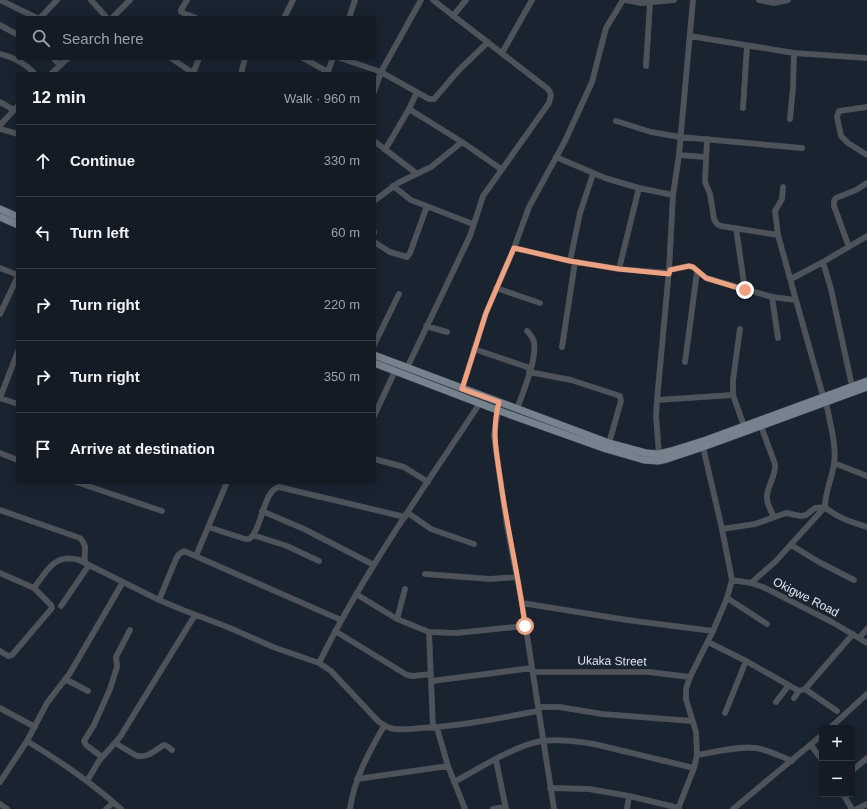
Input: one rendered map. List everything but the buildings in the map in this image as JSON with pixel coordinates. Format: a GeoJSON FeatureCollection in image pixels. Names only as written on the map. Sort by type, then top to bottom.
{"type":"FeatureCollection","features":[{"type":"Feature","properties":{"kind":"main road"},"geometry":{"type":"LineString","coordinates":[[0,209],[16,216]]}},
{"type":"Feature","properties":{"kind":"main road"},"geometry":{"type":"LineString","coordinates":[[0,217],[16,224]]}},
{"type":"Feature","properties":{"kind":"main road"},"geometry":{"type":"LineString","coordinates":[[376,356],[609,443],[636,451],[659,454],[706,440],[824,399],[867,387]]}},
{"type":"Feature","properties":{"kind":"main road"},"geometry":{"type":"LineString","coordinates":[[376,364],[497,410],[606,449],[644,460],[666,459],[703,447],[761,426],[852,386],[867,381]]}},
{"type":"Feature","properties":{"kind":"street"},"geometry":{"type":"LineString","coordinates":[[0,0],[33,16]]}},
{"type":"Feature","properties":{"kind":"street"},"geometry":{"type":"LineString","coordinates":[[42,16],[57,0]]}},
{"type":"Feature","properties":{"kind":"street"},"geometry":{"type":"LineString","coordinates":[[91,0],[105,16]]}},
{"type":"Feature","properties":{"kind":"street"},"geometry":{"type":"LineString","coordinates":[[114,16],[130,0]]}},
{"type":"Feature","properties":{"kind":"street"},"geometry":{"type":"LineString","coordinates":[[187,0],[181,12],[191,16]]}},
{"type":"Feature","properties":{"kind":"street"},"geometry":{"type":"LineString","coordinates":[[285,16],[293,0]]}},
{"type":"Feature","properties":{"kind":"street"},"geometry":{"type":"LineString","coordinates":[[350,16],[355,0]]}},
{"type":"Feature","properties":{"kind":"street"},"geometry":{"type":"LineString","coordinates":[[376,86],[381,72],[421,0]]}},
{"type":"Feature","properties":{"kind":"street"},"geometry":{"type":"LineString","coordinates":[[407,368],[470,236],[483,196],[549,103],[552,96],[548,89],[433,0]]}},
{"type":"Feature","properties":{"kind":"street"},"geometry":{"type":"LineString","coordinates":[[453,16],[466,0]]}},
{"type":"Feature","properties":{"kind":"street"},"geometry":{"type":"LineString","coordinates":[[502,53],[532,0]]}},
{"type":"Feature","properties":{"kind":"street"},"geometry":{"type":"LineString","coordinates":[[462,389],[486,313],[514,248],[534,196],[556,157],[592,82],[606,28],[623,0]]}},
{"type":"Feature","properties":{"kind":"street"},"geometry":{"type":"LineString","coordinates":[[626,0],[640,3],[674,0]]}},
{"type":"Feature","properties":{"kind":"street"},"geometry":{"type":"LineString","coordinates":[[659,454],[656,416],[657,400],[669,272],[673,195],[679,155],[693,0]]}},
{"type":"Feature","properties":{"kind":"street"},"geometry":{"type":"LineString","coordinates":[[758,0],[774,3],[788,0]]}},
{"type":"Feature","properties":{"kind":"street"},"geometry":{"type":"LineString","coordinates":[[646,66],[650,3]]}},
{"type":"Feature","properties":{"kind":"street"},"geometry":{"type":"LineString","coordinates":[[0,25],[16,34]]}},
{"type":"Feature","properties":{"kind":"street"},"geometry":{"type":"LineString","coordinates":[[690,36],[794,53],[867,58]]}},
{"type":"Feature","properties":{"kind":"street"},"geometry":{"type":"LineString","coordinates":[[346,60],[381,72],[429,99],[434,99],[488,42]]}},
{"type":"Feature","properties":{"kind":"street"},"geometry":{"type":"LineString","coordinates":[[743,108],[747,46]]}},
{"type":"Feature","properties":{"kind":"street"},"geometry":{"type":"LineString","coordinates":[[790,119],[794,53]]}},
{"type":"Feature","properties":{"kind":"street"},"geometry":{"type":"LineString","coordinates":[[0,54],[16,60],[28,67],[33,72]]}},
{"type":"Feature","properties":{"kind":"street"},"geometry":{"type":"LineString","coordinates":[[54,60],[60,65]]}},
{"type":"Feature","properties":{"kind":"street"},"geometry":{"type":"LineString","coordinates":[[53,72],[66,60]]}},
{"type":"Feature","properties":{"kind":"street"},"geometry":{"type":"LineString","coordinates":[[174,60],[192,72]]}},
{"type":"Feature","properties":{"kind":"street"},"geometry":{"type":"LineString","coordinates":[[193,72],[198,60]]}},
{"type":"Feature","properties":{"kind":"street"},"geometry":{"type":"LineString","coordinates":[[242,72],[244,60]]}},
{"type":"Feature","properties":{"kind":"street"},"geometry":{"type":"LineString","coordinates":[[306,60],[325,72]]}},
{"type":"Feature","properties":{"kind":"street"},"geometry":{"type":"LineString","coordinates":[[327,72],[332,60]]}},
{"type":"Feature","properties":{"kind":"street"},"geometry":{"type":"LineString","coordinates":[[385,150],[409,109],[417,92]]}},
{"type":"Feature","properties":{"kind":"street"},"geometry":{"type":"LineString","coordinates":[[0,102],[16,108],[0,126]]}},
{"type":"Feature","properties":{"kind":"street"},"geometry":{"type":"LineString","coordinates":[[867,107],[839,111],[837,117],[841,136],[848,144],[867,155]]}},
{"type":"Feature","properties":{"kind":"street"},"geometry":{"type":"LineString","coordinates":[[409,109],[462,142],[501,169]]}},
{"type":"Feature","properties":{"kind":"street"},"geometry":{"type":"LineString","coordinates":[[616,121],[651,132],[680,137],[802,148]]}},
{"type":"Feature","properties":{"kind":"street"},"geometry":{"type":"LineString","coordinates":[[0,129],[16,133]]}},
{"type":"Feature","properties":{"kind":"street"},"geometry":{"type":"LineString","coordinates":[[707,139],[704,182],[710,194],[714,218],[717,224],[721,226],[778,235]]}},
{"type":"Feature","properties":{"kind":"street"},"geometry":{"type":"LineString","coordinates":[[376,199],[392,186],[431,167],[462,142]]}},
{"type":"Feature","properties":{"kind":"street"},"geometry":{"type":"LineString","coordinates":[[376,143],[416,173]]}},
{"type":"Feature","properties":{"kind":"street"},"geometry":{"type":"LineString","coordinates":[[679,155],[705,157]]}},
{"type":"Feature","properties":{"kind":"street"},"geometry":{"type":"LineString","coordinates":[[556,157],[593,174],[639,188],[673,195]]}},
{"type":"Feature","properties":{"kind":"street"},"geometry":{"type":"LineString","coordinates":[[562,347],[572,262],[580,213],[593,174]]}},
{"type":"Feature","properties":{"kind":"street"},"geometry":{"type":"LineString","coordinates":[[849,247],[834,206],[834,200],[867,183]]}},
{"type":"Feature","properties":{"kind":"street"},"geometry":{"type":"LineString","coordinates":[[392,186],[412,200],[473,224]]}},
{"type":"Feature","properties":{"kind":"street"},"geometry":{"type":"LineString","coordinates":[[751,583],[775,562],[825,507],[825,500],[834,463],[834,450],[824,399],[778,235],[775,211],[782,199],[783,187]]}},
{"type":"Feature","properties":{"kind":"street"},"geometry":{"type":"LineString","coordinates":[[619,269],[639,188]]}},
{"type":"Feature","properties":{"kind":"street"},"geometry":{"type":"LineString","coordinates":[[376,243],[390,252],[407,257],[410,253],[427,206]]}},
{"type":"Feature","properties":{"kind":"street"},"geometry":{"type":"LineString","coordinates":[[736,228],[745,290]]}},
{"type":"Feature","properties":{"kind":"street"},"geometry":{"type":"LineString","coordinates":[[791,279],[867,236]]}},
{"type":"Feature","properties":{"kind":"street"},"geometry":{"type":"LineString","coordinates":[[514,248],[572,262],[619,269],[669,272],[689,266],[693,267],[697,272],[706,278],[772,297],[796,300]]}},
{"type":"Feature","properties":{"kind":"street"},"geometry":{"type":"LineString","coordinates":[[823,262],[831,289],[852,386]]}},
{"type":"Feature","properties":{"kind":"street"},"geometry":{"type":"LineString","coordinates":[[0,268],[16,274]]}},
{"type":"Feature","properties":{"kind":"street"},"geometry":{"type":"LineString","coordinates":[[685,362],[697,272]]}},
{"type":"Feature","properties":{"kind":"street"},"geometry":{"type":"LineString","coordinates":[[0,314],[16,279]]}},
{"type":"Feature","properties":{"kind":"street"},"geometry":{"type":"LineString","coordinates":[[496,288],[540,303]]}},
{"type":"Feature","properties":{"kind":"street"},"geometry":{"type":"LineString","coordinates":[[376,341],[399,294]]}},
{"type":"Feature","properties":{"kind":"street"},"geometry":{"type":"LineString","coordinates":[[772,297],[778,338]]}},
{"type":"Feature","properties":{"kind":"street"},"geometry":{"type":"LineString","coordinates":[[426,326],[446,332]]}},
{"type":"Feature","properties":{"kind":"street"},"geometry":{"type":"LineString","coordinates":[[740,330],[733,380],[733,395],[744,426]]}},
{"type":"Feature","properties":{"kind":"street"},"geometry":{"type":"LineString","coordinates":[[517,409],[525,390],[533,356],[534,342],[527,331]]}},
{"type":"Feature","properties":{"kind":"street"},"geometry":{"type":"LineString","coordinates":[[474,349],[530,370],[571,380],[620,396],[621,401],[609,443]]}},
{"type":"Feature","properties":{"kind":"street"},"geometry":{"type":"LineString","coordinates":[[16,356],[0,398],[16,403]]}},
{"type":"Feature","properties":{"kind":"street"},"geometry":{"type":"LineString","coordinates":[[376,412],[395,371]]}},
{"type":"Feature","properties":{"kind":"street"},"geometry":{"type":"LineString","coordinates":[[657,400],[733,395]]}},
{"type":"Feature","properties":{"kind":"street"},"geometry":{"type":"LineString","coordinates":[[499,402],[494,436],[507,526],[522,603],[554,809]]}},
{"type":"Feature","properties":{"kind":"street"},"geometry":{"type":"LineString","coordinates":[[319,663],[356,594],[480,403]]}},
{"type":"Feature","properties":{"kind":"street"},"geometry":{"type":"LineString","coordinates":[[761,426],[775,464],[775,470],[767,496],[768,503],[774,517]]}},
{"type":"Feature","properties":{"kind":"street"},"geometry":{"type":"LineString","coordinates":[[550,788],[589,789],[628,796],[679,808],[694,768],[697,755],[696,732],[686,694],[690,677],[713,631],[727,598],[732,580],[703,447]]}},
{"type":"Feature","properties":{"kind":"street"},"geometry":{"type":"LineString","coordinates":[[0,453],[16,459]]}},
{"type":"Feature","properties":{"kind":"street"},"geometry":{"type":"LineString","coordinates":[[376,460],[404,467],[428,482]]}},
{"type":"Feature","properties":{"kind":"street"},"geometry":{"type":"LineString","coordinates":[[834,463],[867,476]]}},
{"type":"Feature","properties":{"kind":"street"},"geometry":{"type":"LineString","coordinates":[[82,484],[162,511]]}},
{"type":"Feature","properties":{"kind":"street"},"geometry":{"type":"LineString","coordinates":[[196,556],[226,484]]}},
{"type":"Feature","properties":{"kind":"street"},"geometry":{"type":"LineString","coordinates":[[208,527],[249,539],[254,535],[262,511],[272,491],[279,487],[407,515],[431,529],[474,544]]}},
{"type":"Feature","properties":{"kind":"street"},"geometry":{"type":"LineString","coordinates":[[722,529],[749,525],[786,513],[801,516],[806,515],[815,508],[825,507],[846,520],[867,527]]}},
{"type":"Feature","properties":{"kind":"street"},"geometry":{"type":"LineString","coordinates":[[0,510],[80,538],[84,542],[86,548],[84,556],[87,564]]}},
{"type":"Feature","properties":{"kind":"street"},"geometry":{"type":"LineString","coordinates":[[262,511],[374,565]]}},
{"type":"Feature","properties":{"kind":"street"},"geometry":{"type":"LineString","coordinates":[[254,535],[282,544],[319,561]]}},
{"type":"Feature","properties":{"kind":"street"},"geometry":{"type":"LineString","coordinates":[[791,545],[819,562],[854,580]]}},
{"type":"Feature","properties":{"kind":"street"},"geometry":{"type":"LineString","coordinates":[[159,600],[176,559],[179,554],[184,551],[341,620]]}},
{"type":"Feature","properties":{"kind":"street"},"geometry":{"type":"LineString","coordinates":[[34,588],[52,564],[60,559],[70,557],[159,600],[274,647],[319,663],[331,671],[384,726],[400,730],[435,728],[492,720],[538,709],[559,707],[602,714],[692,721]]}},
{"type":"Feature","properties":{"kind":"street"},"geometry":{"type":"LineString","coordinates":[[61,606],[87,564]]}},
{"type":"Feature","properties":{"kind":"street"},"geometry":{"type":"LineString","coordinates":[[0,573],[34,588],[51,605],[51,610],[12,655],[8,656],[0,651]]}},
{"type":"Feature","properties":{"kind":"street"},"geometry":{"type":"LineString","coordinates":[[425,574],[490,579],[517,577]]}},
{"type":"Feature","properties":{"kind":"street","name":"Okigwe Road"},"geometry":{"type":"LineString","coordinates":[[732,580],[751,583],[763,587],[770,592],[832,622],[867,643]]}},
{"type":"Feature","properties":{"kind":"street"},"geometry":{"type":"LineString","coordinates":[[0,782],[27,741],[47,703],[65,679],[124,582]]}},
{"type":"Feature","properties":{"kind":"street"},"geometry":{"type":"LineString","coordinates":[[398,619],[405,589]]}},
{"type":"Feature","properties":{"kind":"street"},"geometry":{"type":"LineString","coordinates":[[356,594],[398,619],[429,632],[456,633],[525,626]]}},
{"type":"Feature","properties":{"kind":"street"},"geometry":{"type":"LineString","coordinates":[[727,598],[767,624]]}},
{"type":"Feature","properties":{"kind":"street"},"geometry":{"type":"LineString","coordinates":[[522,603],[627,620],[713,631]]}},
{"type":"Feature","properties":{"kind":"street"},"geometry":{"type":"LineString","coordinates":[[87,781],[102,757],[115,742],[195,615]]}},
{"type":"Feature","properties":{"kind":"street"},"geometry":{"type":"LineString","coordinates":[[859,638],[867,629]]}},
{"type":"Feature","properties":{"kind":"street"},"geometry":{"type":"LineString","coordinates":[[102,757],[86,745],[84,741],[94,725],[110,689],[117,667],[116,657],[130,630]]}},
{"type":"Feature","properties":{"kind":"street"},"geometry":{"type":"LineString","coordinates":[[335,631],[408,674],[413,676],[431,674]]}},
{"type":"Feature","properties":{"kind":"street"},"geometry":{"type":"LineString","coordinates":[[429,632],[435,728],[465,809]]}},
{"type":"Feature","properties":{"kind":"street"},"geometry":{"type":"LineString","coordinates":[[794,698],[853,634]]}},
{"type":"Feature","properties":{"kind":"street"},"geometry":{"type":"LineString","coordinates":[[708,642],[789,685],[802,690],[837,711]]}},
{"type":"Feature","properties":{"kind":"street"},"geometry":{"type":"LineString","coordinates":[[725,713],[746,661]]}},
{"type":"Feature","properties":{"kind":"street","name":"Ukaka Street"},"geometry":{"type":"LineString","coordinates":[[432,681],[532,670],[649,672],[690,677]]}},
{"type":"Feature","properties":{"kind":"street"},"geometry":{"type":"LineString","coordinates":[[65,679],[88,691]]}},
{"type":"Feature","properties":{"kind":"street"},"geometry":{"type":"LineString","coordinates":[[776,702],[789,685]]}},
{"type":"Feature","properties":{"kind":"street"},"geometry":{"type":"LineString","coordinates":[[833,725],[867,694]]}},
{"type":"Feature","properties":{"kind":"street"},"geometry":{"type":"LineString","coordinates":[[0,708],[35,727]]}},
{"type":"Feature","properties":{"kind":"street"},"geometry":{"type":"LineString","coordinates":[[350,809],[357,779],[369,752],[384,726]]}},
{"type":"Feature","properties":{"kind":"street"},"geometry":{"type":"LineString","coordinates":[[733,809],[819,738]]}},
{"type":"Feature","properties":{"kind":"street"},"geometry":{"type":"LineString","coordinates":[[27,741],[87,781],[121,809]]}},
{"type":"Feature","properties":{"kind":"street"},"geometry":{"type":"LineString","coordinates":[[454,782],[524,746],[543,741],[577,741],[594,744],[694,768]]}},
{"type":"Feature","properties":{"kind":"street"},"geometry":{"type":"LineString","coordinates":[[115,742],[141,757],[149,755],[164,745],[172,750]]}},
{"type":"Feature","properties":{"kind":"street"},"geometry":{"type":"LineString","coordinates":[[811,745],[819,756]]}},
{"type":"Feature","properties":{"kind":"street"},"geometry":{"type":"LineString","coordinates":[[697,755],[743,748],[756,748],[768,751],[792,761]]}},
{"type":"Feature","properties":{"kind":"street"},"geometry":{"type":"LineString","coordinates":[[855,768],[867,758]]}},
{"type":"Feature","properties":{"kind":"street"},"geometry":{"type":"LineString","coordinates":[[493,809],[505,808],[496,760]]}},
{"type":"Feature","properties":{"kind":"street"},"geometry":{"type":"LineString","coordinates":[[357,779],[448,766]]}},
{"type":"Feature","properties":{"kind":"street"},"geometry":{"type":"LineString","coordinates":[[627,809],[628,796]]}},
{"type":"Feature","properties":{"kind":"street"},"geometry":{"type":"LineString","coordinates":[[845,797],[852,809]]}},
{"type":"Feature","properties":{"kind":"street"},"geometry":{"type":"LineString","coordinates":[[106,809],[113,803]]}},
{"type":"Feature","properties":{"kind":"street"},"geometry":{"type":"LineString","coordinates":[[0,804],[7,809]]}},
{"type":"Feature","properties":{"kind":"street"},"geometry":{"type":"LineString","coordinates":[[857,809],[867,804]]}},
{"type":"Feature","properties":{"kind":"route"},"geometry":{"type":"LineString","coordinates":[[525,626],[507,526],[494,436],[494,427],[499,402],[462,389],[486,313],[514,248],[570,261],[619,269],[669,274],[670,270],[689,266],[693,267],[706,278],[745,290]]}}]}
